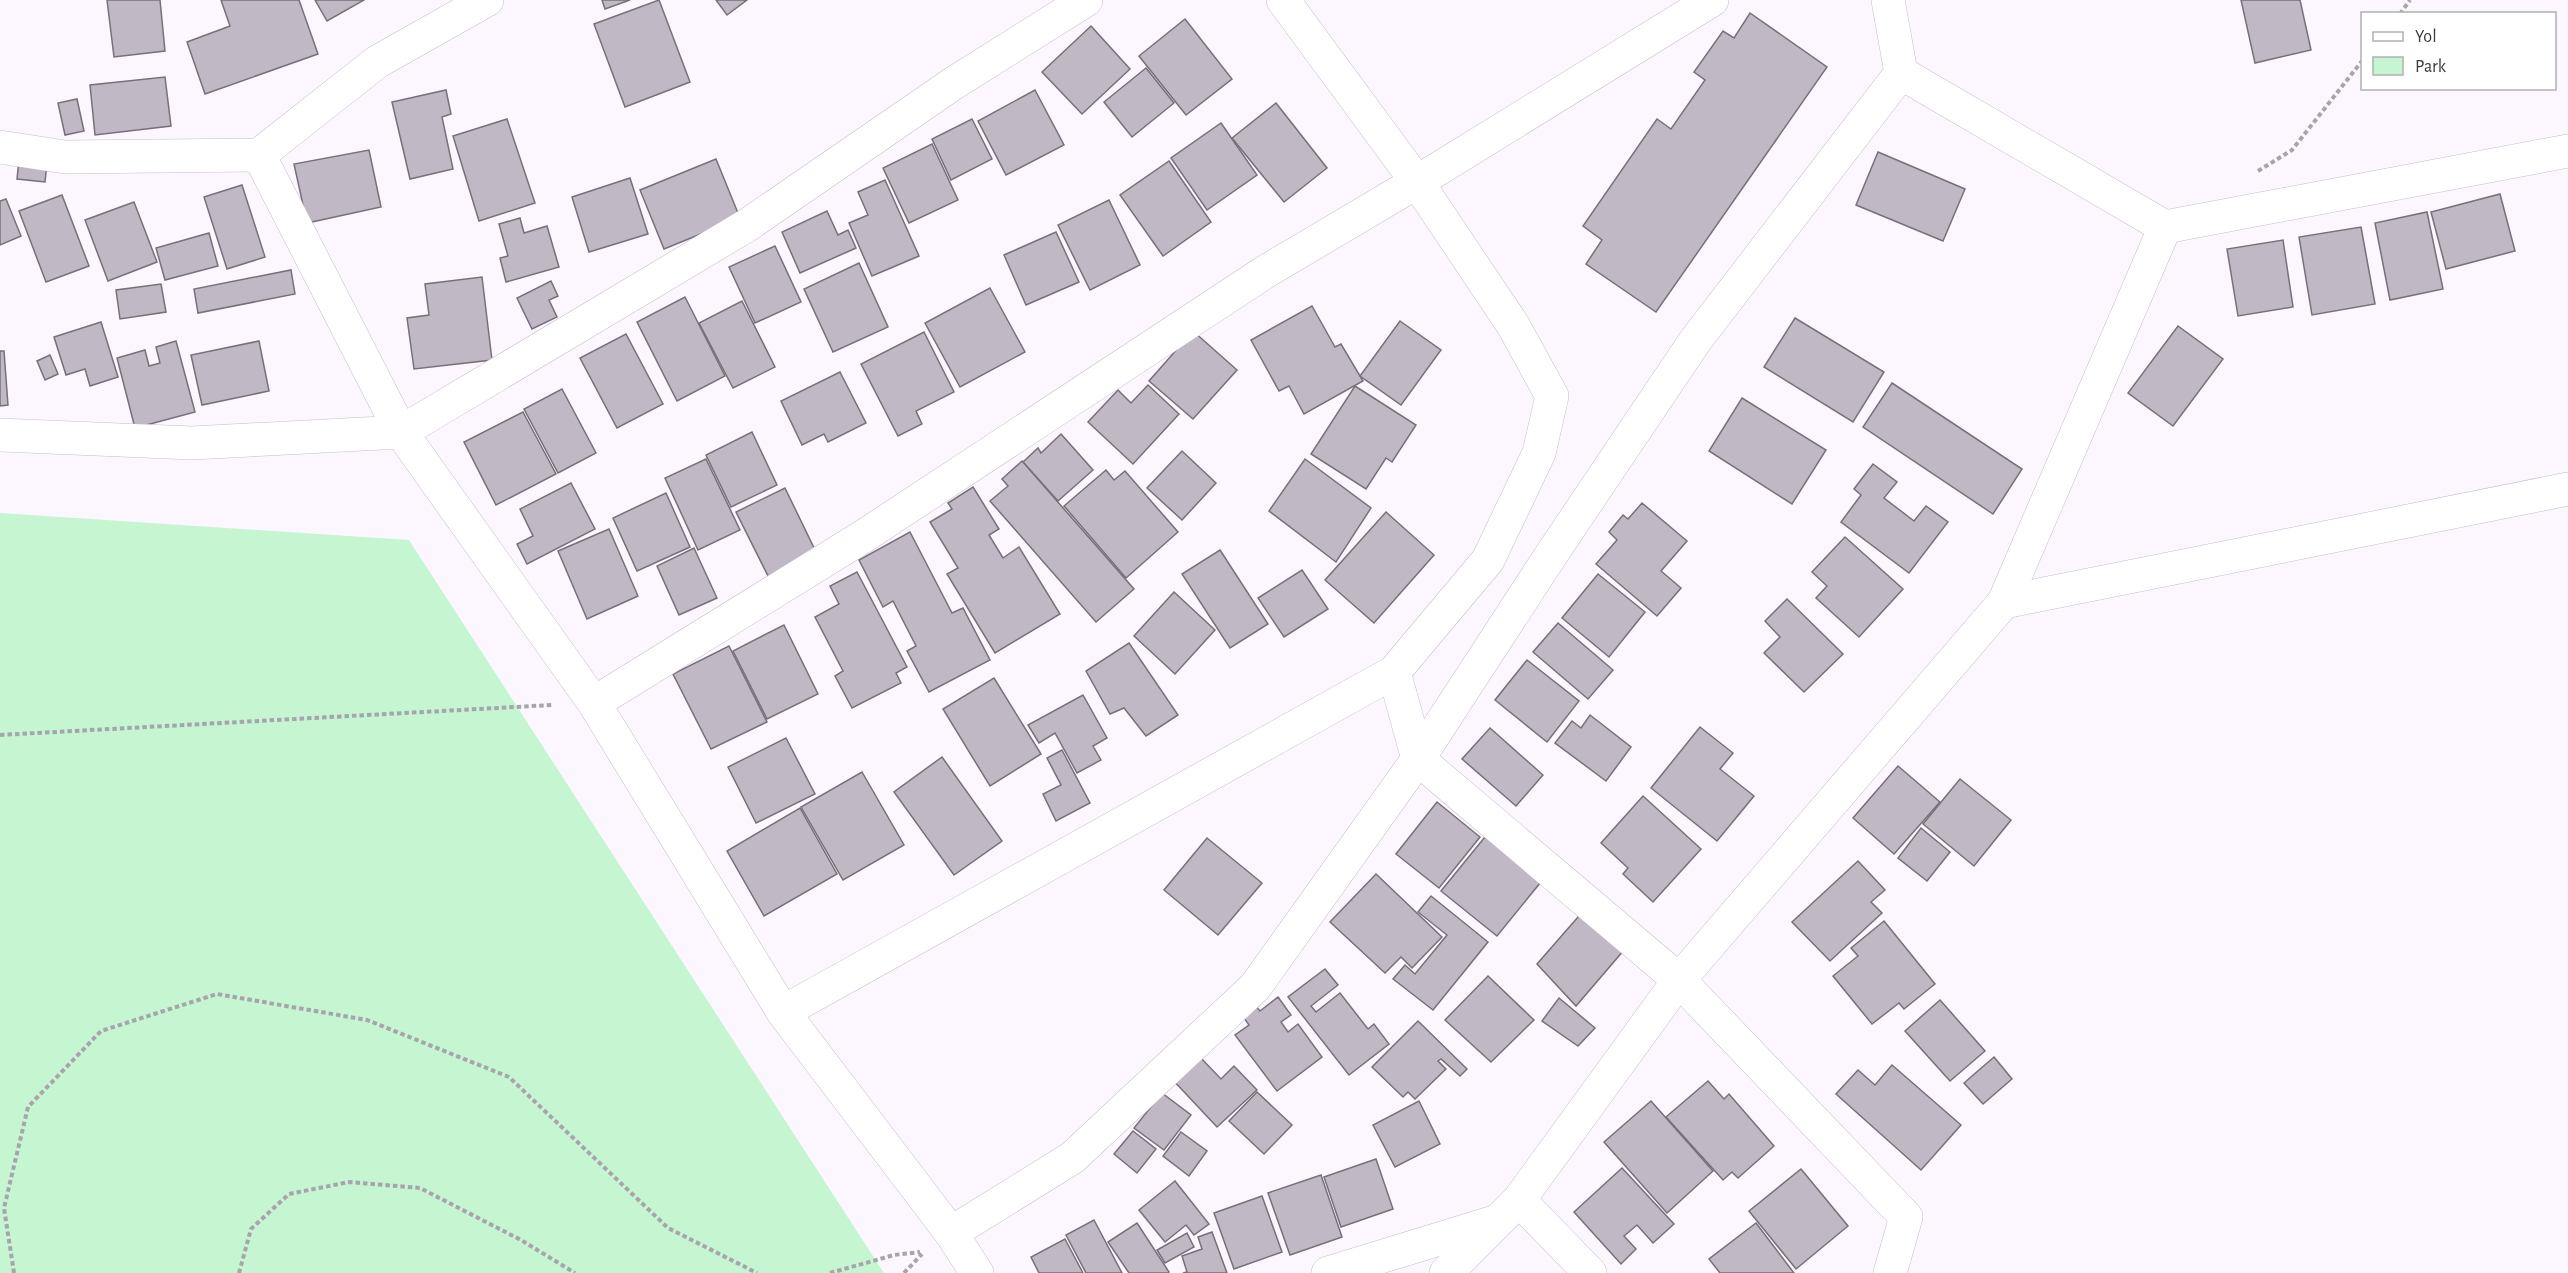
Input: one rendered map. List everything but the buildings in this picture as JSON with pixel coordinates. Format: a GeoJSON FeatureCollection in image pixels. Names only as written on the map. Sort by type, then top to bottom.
{"type":"FeatureCollection","features":[{"type":"Feature","properties":{"kind":"street"},"geometry":{"type":"LineString","coordinates":[[0,147],[65,157],[259,155],[377,62],[488,0]]}},
{"type":"Feature","properties":{"kind":"street"},"geometry":{"type":"LineString","coordinates":[[0,435],[192,443],[401,432],[746,226],[954,83],[1086,0]]}},
{"type":"Feature","properties":{"kind":"street"},"geometry":{"type":"LineString","coordinates":[[783,1012],[1394,672],[1488,560],[1539,453],[1552,396],[1513,325],[1417,182],[1283,0]]}},
{"type":"Feature","properties":{"kind":"street"},"geometry":{"type":"LineString","coordinates":[[594,703],[864,536],[1264,272],[1417,182],[1712,0]]}},
{"type":"Feature","properties":{"kind":"street"},"geometry":{"type":"LineString","coordinates":[[951,1233],[1072,1158],[1255,987],[1419,759],[1551,555],[1695,341],[1901,73],[1888,0]]}},
{"type":"Feature","properties":{"kind":"street"},"geometry":{"type":"LineString","coordinates":[[1901,73],[2165,227],[2568,151]]}},
{"type":"Feature","properties":{"kind":"street"},"geometry":{"type":"LineString","coordinates":[[259,155],[401,432],[594,703],[783,1012],[951,1233],[977,1273]]}},
{"type":"Feature","properties":{"kind":"street"},"geometry":{"type":"LineString","coordinates":[[1446,1273],[1520,1200],[1679,980],[2004,602],[2165,227]]}},
{"type":"Feature","properties":{"kind":"street"},"geometry":{"type":"LineString","coordinates":[[2004,602],[2568,489]]}},
{"type":"Feature","properties":{"kind":"street"},"geometry":{"type":"LineString","coordinates":[[1394,672],[1419,759],[1679,980],[1906,1217],[1890,1273]]}},
{"type":"Feature","properties":{"kind":"street"},"geometry":{"type":"LineString","coordinates":[[1520,1200],[1590,1273]]}},
{"type":"Feature","properties":{"kind":"street"},"geometry":{"type":"LineString","coordinates":[[1328,1273],[1496,1222]]}},
{"type":"Feature","properties":{"kind":"path"},"geometry":{"type":"LineString","coordinates":[[2253,174],[2292,150],[2361,62]]}},
{"type":"Feature","properties":{"kind":"path"},"geometry":{"type":"LineString","coordinates":[[0,735],[594,703]]}},
{"type":"Feature","properties":{"kind":"path"},"geometry":{"type":"LineString","coordinates":[[14,1273],[3,1208],[28,1107],[101,1032],[217,994],[367,1020],[509,1077],[668,1228],[757,1273]]}},
{"type":"Feature","properties":{"kind":"path"},"geometry":{"type":"LineString","coordinates":[[238,1273],[251,1229],[289,1194],[349,1182],[420,1188],[521,1240],[575,1273]]}},
{"type":"Feature","properties":{"kind":"path"},"geometry":{"type":"LineString","coordinates":[[830,1273],[894,1255],[924,1251],[904,1273]]}},
{"type":"Feature","properties":{"kind":"green space"},"geometry":{"type":"Polygon","coordinates":[[[0,513],[409,540],[884,1273],[0,1273],[0,513]]]}}]}
